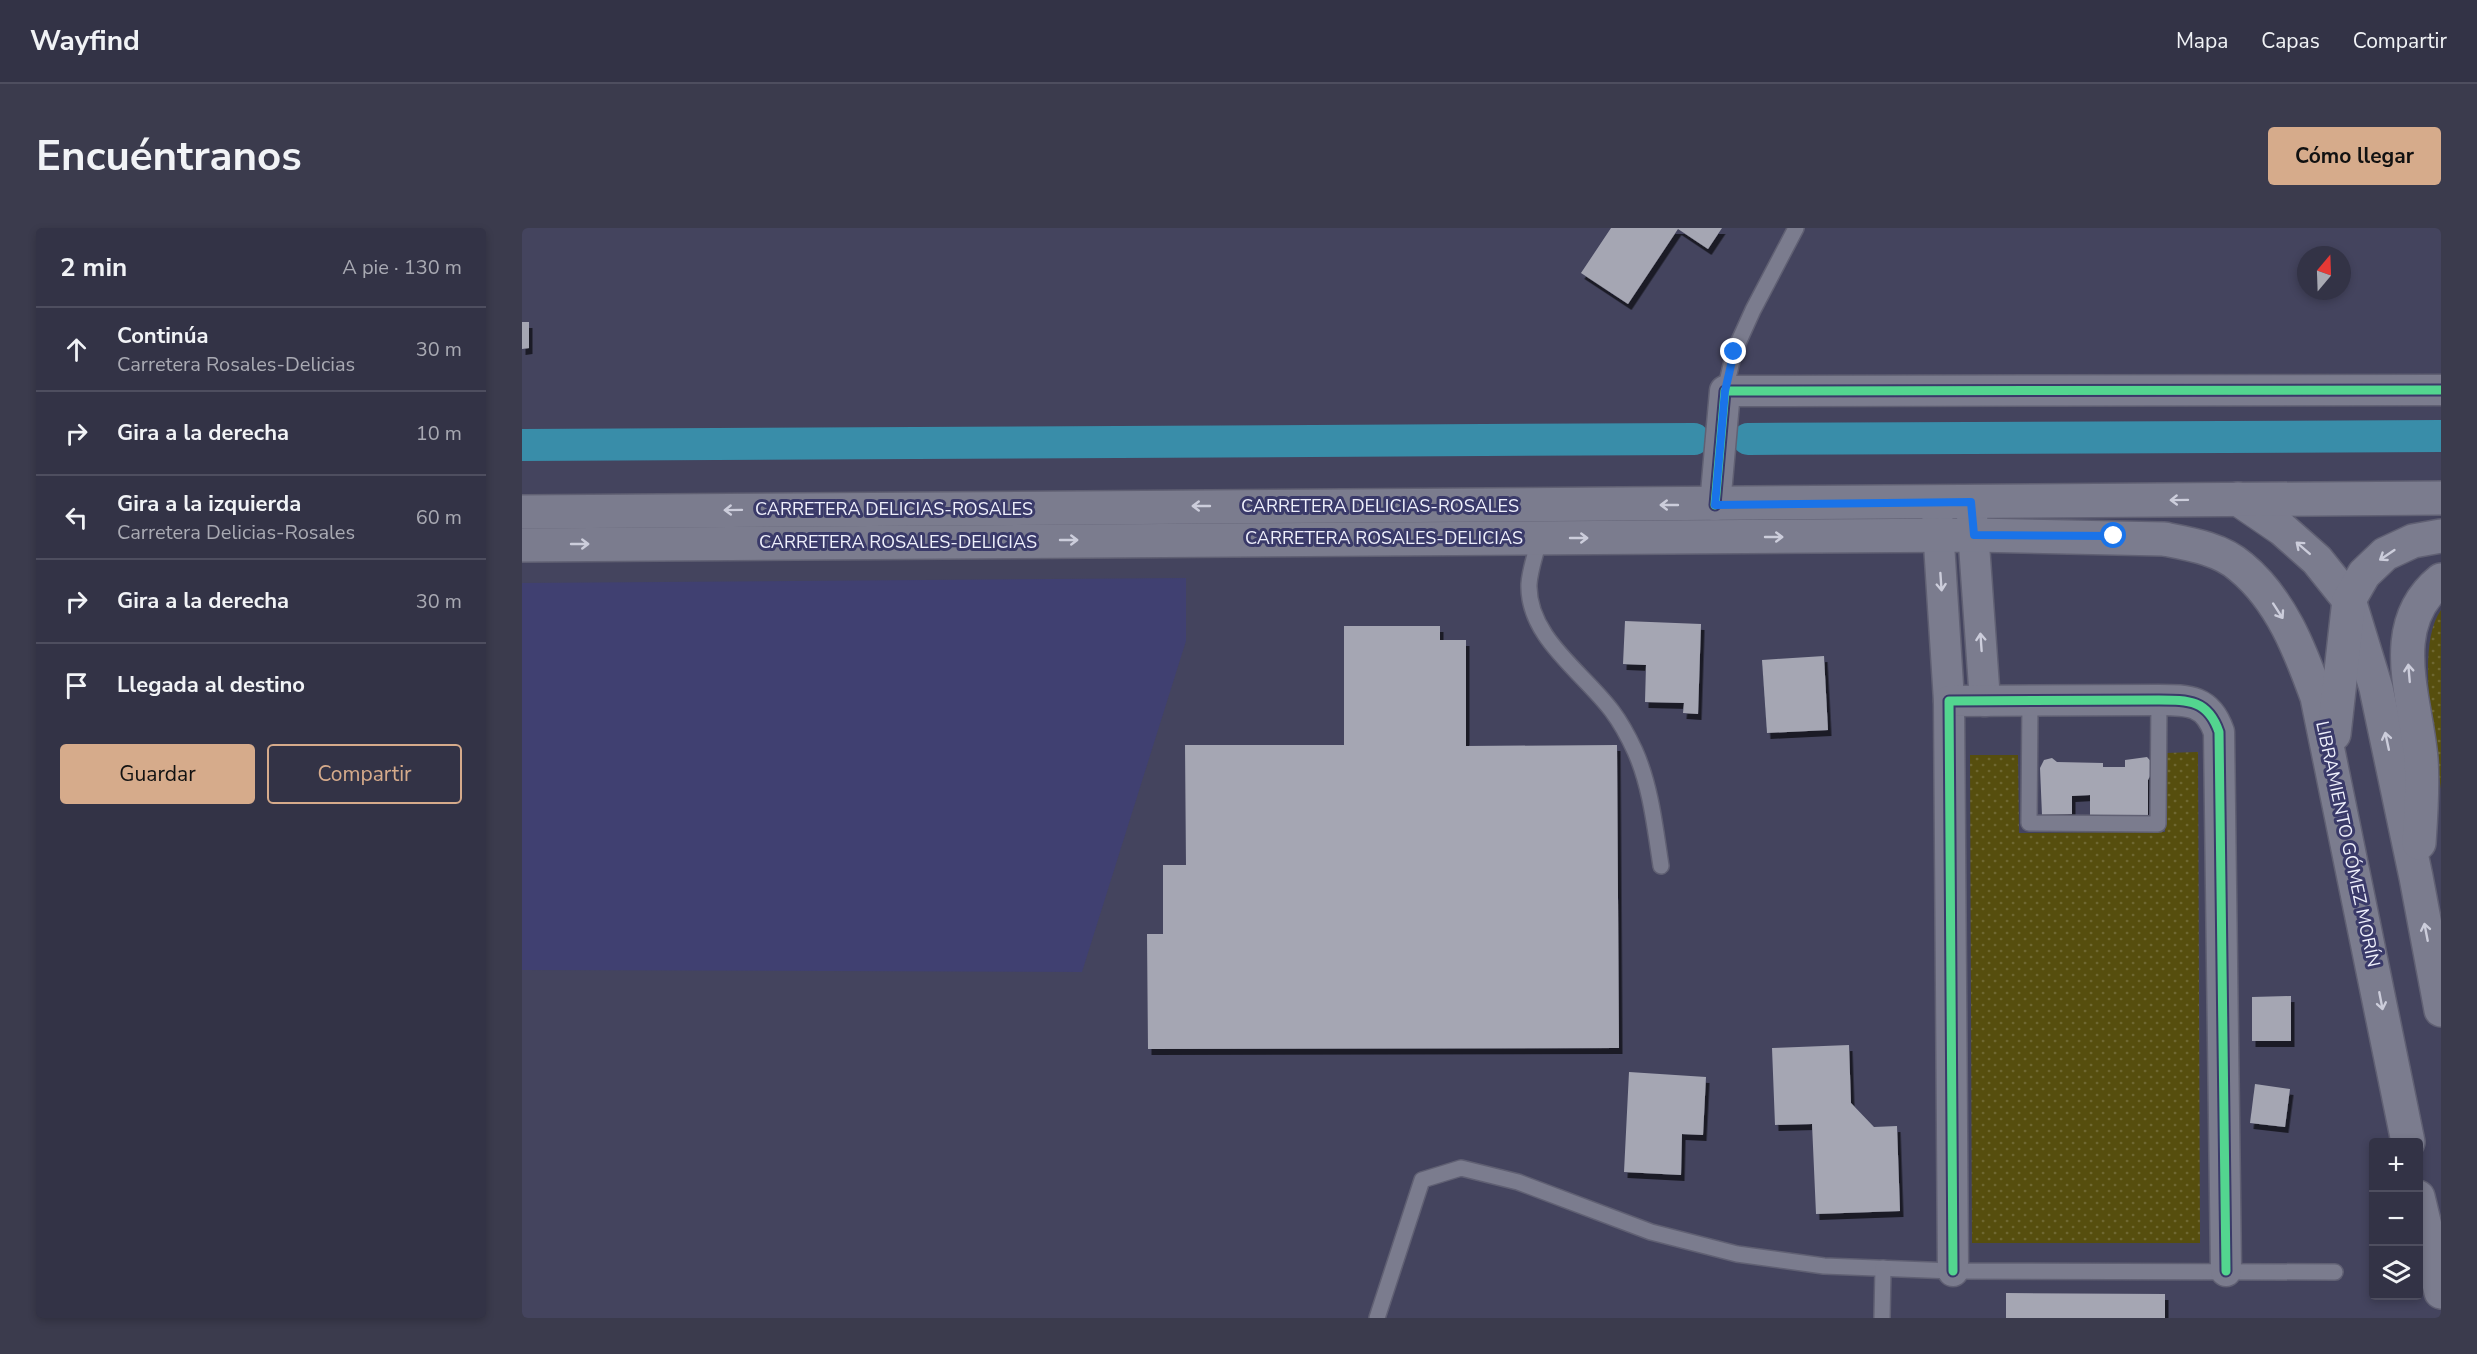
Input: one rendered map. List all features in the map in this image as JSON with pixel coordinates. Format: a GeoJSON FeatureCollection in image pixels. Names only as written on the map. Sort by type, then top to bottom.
{"type":"FeatureCollection","features":[{"type":"Feature","properties":{"kind":"main road","name":"CARRETERA DELICIAS-ROSALES"},"geometry":{"type":"LineString","coordinates":[[522,512],[2441,498]]}},
{"type":"Feature","properties":{"kind":"main road"},"geometry":{"type":"LineString","coordinates":[[2238,499],[2282,529],[2317,560],[2349,600],[2376,688],[2416,877],[2441,1010]]}},
{"type":"Feature","properties":{"kind":"main road","name":"CARRETERA ROSALES-DELICIAS"},"geometry":{"type":"LineString","coordinates":[[522,545],[1974,535],[2164,538],[2194,545],[2241,566]]}},
{"type":"Feature","properties":{"kind":"main road"},"geometry":{"type":"LineString","coordinates":[[2331,761],[2349,600],[2364,574],[2385,554],[2414,541],[2441,536]]}},
{"type":"Feature","properties":{"kind":"main road","name":"LIBRAMIENTO GÓMEZ MORÍN"},"geometry":{"type":"LineString","coordinates":[[2241,566],[2267,595],[2296,639],[2317,697],[2407,1138]]}},
{"type":"Feature","properties":{"kind":"main road"},"geometry":{"type":"LineString","coordinates":[[2416,877],[2423,793],[2421,757],[2409,675],[2408,646],[2411,621],[2420,603],[2441,580]]}},
{"type":"Feature","properties":{"kind":"main road"},"geometry":{"type":"LineString","coordinates":[[2423,1217],[2441,1292]]}},
{"type":"Feature","properties":{"kind":"street"},"geometry":{"type":"LineString","coordinates":[[1715,505],[1725,391],[2441,390]]}},
{"type":"Feature","properties":{"kind":"street"},"geometry":{"type":"LineString","coordinates":[[1971,502],[1985,701]]}},
{"type":"Feature","properties":{"kind":"street"},"geometry":{"type":"LineString","coordinates":[[1936,503],[1949,701],[1953,1271]]}},
{"type":"Feature","properties":{"kind":"street"},"geometry":{"type":"LineString","coordinates":[[1949,701],[2186,700],[2202,707],[2214,717],[2219,732],[2226,1271]]}},
{"type":"Feature","properties":{"kind":"lane"},"geometry":{"type":"LineString","coordinates":[[1725,391],[1734,352],[1796,228]]}},
{"type":"Feature","properties":{"kind":"lane"},"geometry":{"type":"LineString","coordinates":[[1544,505],[1529,585],[1533,612],[1547,637],[1612,711],[1635,750],[1648,792],[1661,866]]}},
{"type":"Feature","properties":{"kind":"lane"},"geometry":{"type":"LineString","coordinates":[[2030,701],[2029,823],[2158,824],[2159,700]]}},
{"type":"Feature","properties":{"kind":"lane"},"geometry":{"type":"LineString","coordinates":[[1377,1318],[1422,1180],[1461,1168],[1518,1182],[1651,1232],[1737,1254],[1824,1266],[1953,1271],[2335,1272]]}},
{"type":"Feature","properties":{"kind":"lane"},"geometry":{"type":"LineString","coordinates":[[1882,1318],[1883,1268]]}},
{"type":"Feature","properties":{"kind":"shaded area"},"geometry":{"type":"Polygon","coordinates":[[[1186,578],[1186,641],[1082,972],[522,970],[522,583],[1186,578]]]}},
{"type":"Feature","properties":{"kind":"shaded area"},"geometry":{"type":"Polygon","coordinates":[[[2441,610],[2441,789],[2428,671],[2433,626],[2441,610]]]}},
{"type":"Feature","properties":{"kind":"shaded area"},"geometry":{"type":"Polygon","coordinates":[[[2198,752],[2200,1243],[1972,1243],[1970,755],[2018,755],[2019,833],[2165,832],[2165,753],[2198,752]]]}},
{"type":"Feature","properties":{"kind":"building"},"geometry":{"type":"Polygon","coordinates":[[[1611,228],[1722,228],[1708,249],[1678,229],[1628,304],[1581,273],[1611,228]]]}},
{"type":"Feature","properties":{"kind":"building"},"geometry":{"type":"Polygon","coordinates":[[[522,322],[529,322],[529,348],[522,349],[522,322]]]}},
{"type":"Feature","properties":{"kind":"building"},"geometry":{"type":"Polygon","coordinates":[[[1625,621],[1701,624],[1698,714],[1683,713],[1684,703],[1645,702],[1646,665],[1623,664],[1625,621]]]}},
{"type":"Feature","properties":{"kind":"building"},"geometry":{"type":"Polygon","coordinates":[[[1344,626],[1440,626],[1440,640],[1466,640],[1466,746],[1617,745],[1619,1048],[1148,1049],[1147,934],[1163,934],[1163,865],[1186,865],[1185,745],[1344,745],[1344,626]]]}},
{"type":"Feature","properties":{"kind":"building"},"geometry":{"type":"Polygon","coordinates":[[[1824,656],[1828,730],[1767,733],[1762,660],[1824,656]]]}},
{"type":"Feature","properties":{"kind":"building"},"geometry":{"type":"Polygon","coordinates":[[[2147,757],[2155,766],[2148,780],[2148,815],[2090,815],[2090,795],[2072,796],[2072,814],[2042,815],[2040,768],[2044,760],[2052,758],[2057,762],[2103,763],[2103,767],[2125,767],[2125,760],[2147,757]]]}},
{"type":"Feature","properties":{"kind":"building"},"geometry":{"type":"Polygon","coordinates":[[[2291,996],[2291,1041],[2252,1041],[2252,997],[2291,996]]]}},
{"type":"Feature","properties":{"kind":"building"},"geometry":{"type":"Polygon","coordinates":[[[1849,1045],[1851,1103],[1874,1127],[1897,1126],[1900,1211],[1816,1214],[1812,1124],[1775,1125],[1772,1048],[1849,1045]]]}},
{"type":"Feature","properties":{"kind":"building"},"geometry":{"type":"Polygon","coordinates":[[[1629,1072],[1706,1077],[1703,1135],[1682,1134],[1681,1175],[1624,1172],[1629,1072]]]}},
{"type":"Feature","properties":{"kind":"building"},"geometry":{"type":"Polygon","coordinates":[[[2255,1084],[2290,1089],[2285,1127],[2250,1123],[2255,1084]]]}},
{"type":"Feature","properties":{"kind":"building"},"geometry":{"type":"Polygon","coordinates":[[[2006,1293],[2165,1294],[2165,1318],[2006,1318],[2006,1293]]]}},
{"type":"Feature","properties":{"kind":"waterway"},"geometry":{"type":"LineString","coordinates":[[1748,439],[2441,436]]}},
{"type":"Feature","properties":{"kind":"waterway"},"geometry":{"type":"LineString","coordinates":[[522,445],[1694,439]]}},
{"type":"Feature","properties":{"kind":"cycle path"},"geometry":{"type":"LineString","coordinates":[[1715,505],[1725,391],[2441,390]]}},
{"type":"Feature","properties":{"kind":"cycle path"},"geometry":{"type":"LineString","coordinates":[[1953,1271],[1949,701],[2159,700],[2179,700],[2196,704],[2209,713],[2219,732],[2226,1271]]}},
{"type":"Feature","properties":{"kind":"route"},"geometry":{"type":"LineString","coordinates":[[1734,352],[1725,391],[1715,505],[1971,502],[1974,535],[2114,536]]}}]}
